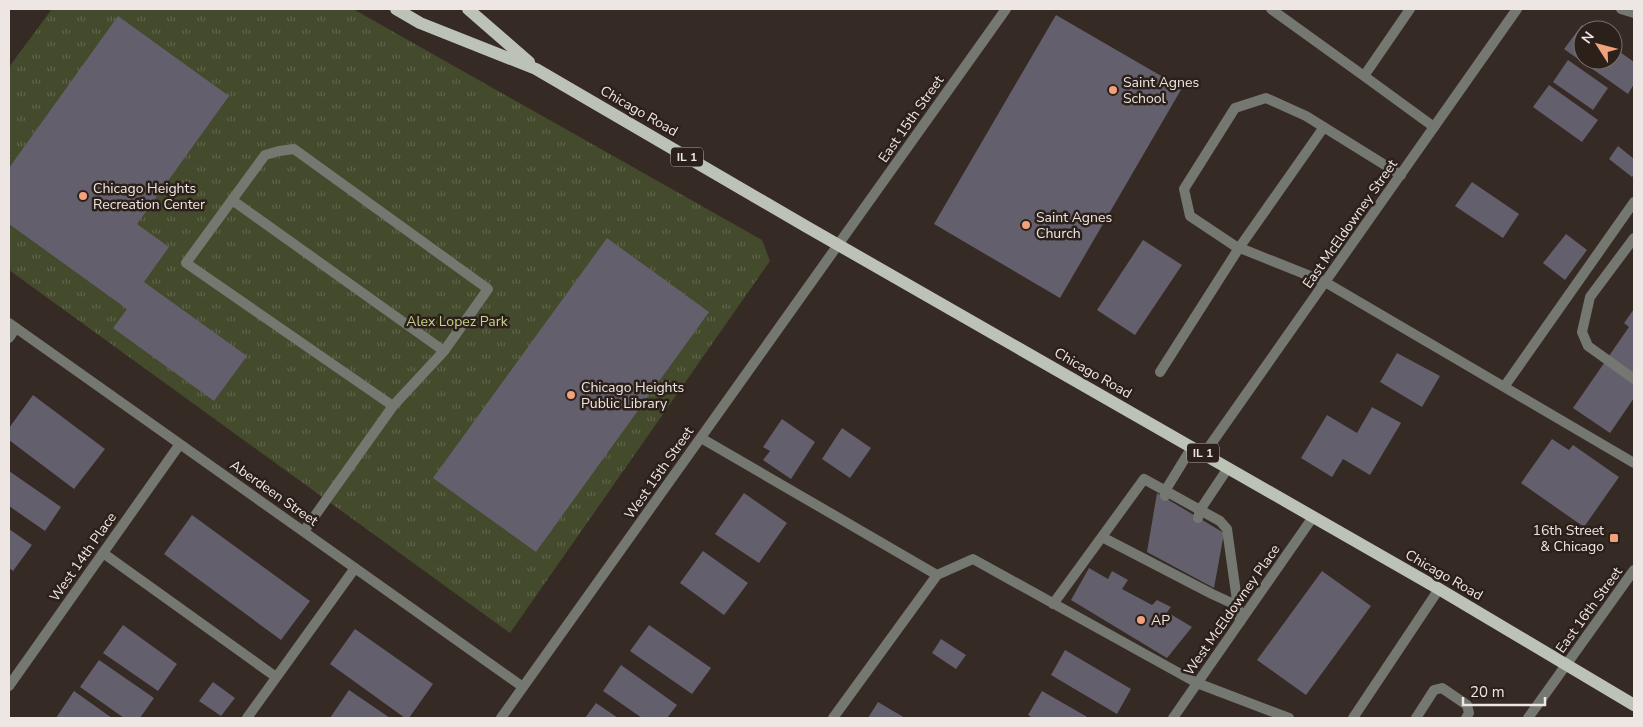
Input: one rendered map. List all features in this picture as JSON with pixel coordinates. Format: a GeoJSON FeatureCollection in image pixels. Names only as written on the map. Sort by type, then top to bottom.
{"type":"FeatureCollection","features":[{"type":"Feature","properties":{"kind":"main road","name":"Chicago Road"},"geometry":{"type":"LineString","coordinates":[[396,9],[420,23],[536,69],[1439,589],[1634,705]]}},
{"type":"Feature","properties":{"kind":"main road","name":"Chicago Road"},"geometry":{"type":"LineString","coordinates":[[468,9],[536,69]]}},
{"type":"Feature","properties":{"kind":"street","name":"East 15th Street"},"geometry":{"type":"LineString","coordinates":[[839,245],[1006,9]]}},
{"type":"Feature","properties":{"kind":"street"},"geometry":{"type":"LineString","coordinates":[[1270,9],[1434,127]]}},
{"type":"Feature","properties":{"kind":"street"},"geometry":{"type":"LineString","coordinates":[[1364,76],[1410,9]]}},
{"type":"Feature","properties":{"kind":"street","name":"East McEldowney Street"},"geometry":{"type":"LineString","coordinates":[[1204,454],[1517,9]]}},
{"type":"Feature","properties":{"kind":"street"},"geometry":{"type":"LineString","coordinates":[[1622,9],[1634,13]]}},
{"type":"Feature","properties":{"kind":"street"},"geometry":{"type":"LineString","coordinates":[[1401,175],[1306,116],[1266,98],[1235,108],[1184,189],[1190,216],[1240,248],[1325,282],[1634,463]]}},
{"type":"Feature","properties":{"kind":"street"},"geometry":{"type":"LineString","coordinates":[[1160,372],[1240,248],[1324,127]]}},
{"type":"Feature","properties":{"kind":"street"},"geometry":{"type":"LineString","coordinates":[[304,531],[393,406],[444,351],[488,290],[294,149],[265,155],[186,264],[393,406]]}},
{"type":"Feature","properties":{"kind":"street"},"geometry":{"type":"LineString","coordinates":[[232,200],[444,351]]}},
{"type":"Feature","properties":{"kind":"street"},"geometry":{"type":"LineString","coordinates":[[1504,387],[1634,202]]}},
{"type":"Feature","properties":{"kind":"street"},"geometry":{"type":"LineString","coordinates":[[1634,238],[1590,297],[1582,332],[1588,346],[1634,379]]}},
{"type":"Feature","properties":{"kind":"street","name":"West 15th Street"},"geometry":{"type":"LineString","coordinates":[[501,718],[839,245]]}},
{"type":"Feature","properties":{"kind":"street"},"geometry":{"type":"LineString","coordinates":[[9,338],[12,325]]}},
{"type":"Feature","properties":{"kind":"street","name":"Aberdeen Street"},"geometry":{"type":"LineString","coordinates":[[12,325],[523,688]]}},
{"type":"Feature","properties":{"kind":"street"},"geometry":{"type":"LineString","coordinates":[[700,438],[936,576]]}},
{"type":"Feature","properties":{"kind":"street","name":"West 14th Place"},"geometry":{"type":"LineString","coordinates":[[9,686],[180,444]]}},
{"type":"Feature","properties":{"kind":"street"},"geometry":{"type":"LineString","coordinates":[[1165,494],[1192,447]]}},
{"type":"Feature","properties":{"kind":"street"},"geometry":{"type":"LineString","coordinates":[[1199,514],[1228,468]]}},
{"type":"Feature","properties":{"kind":"street"},"geometry":{"type":"LineString","coordinates":[[1053,604],[1144,479],[1165,494],[1227,529],[1240,622]]}},
{"type":"Feature","properties":{"kind":"street","name":"West McEldowney Place"},"geometry":{"type":"LineString","coordinates":[[1173,718],[1313,517]]}},
{"type":"Feature","properties":{"kind":"street"},"geometry":{"type":"LineString","coordinates":[[1102,537],[1155,558],[1238,606]]}},
{"type":"Feature","properties":{"kind":"street"},"geometry":{"type":"LineString","coordinates":[[103,553],[276,677]]}},
{"type":"Feature","properties":{"kind":"street"},"geometry":{"type":"LineString","coordinates":[[833,718],[936,576],[973,559],[1197,683],[1289,718]]}},
{"type":"Feature","properties":{"kind":"street"},"geometry":{"type":"LineString","coordinates":[[247,718],[355,568]]}},
{"type":"Feature","properties":{"kind":"street","name":"East 16th Street"},"geometry":{"type":"LineString","coordinates":[[1528,718],[1634,570]]}},
{"type":"Feature","properties":{"kind":"street"},"geometry":{"type":"LineString","coordinates":[[1353,718],[1439,589]]}},
{"type":"Feature","properties":{"kind":"street"},"geometry":{"type":"LineString","coordinates":[[1416,718],[1434,690],[1442,688],[1467,705],[1469,713],[1466,718]]}},
{"type":"Feature","properties":{"kind":"green space","name":"Alex Lopez Park"},"geometry":{"type":"Polygon","coordinates":[[[52,9],[353,9],[762,240],[770,261],[510,633],[9,270],[9,67],[52,9]]]}},
{"type":"Feature","properties":{"kind":"building"},"geometry":{"type":"Polygon","coordinates":[[[1056,15],[1182,88],[1060,298],[934,224],[1056,15]]]}},
{"type":"Feature","properties":{"kind":"building","name":"Chicago Heights Recreation Center"},"geometry":{"type":"Polygon","coordinates":[[[118,16],[229,96],[137,224],[169,247],[144,282],[247,356],[214,401],[113,328],[127,309],[9,224],[9,168],[118,16]]]}},
{"type":"Feature","properties":{"kind":"building"},"geometry":{"type":"Polygon","coordinates":[[[1573,37],[1573,55],[1564,49],[1573,37]]]}},
{"type":"Feature","properties":{"kind":"building"},"geometry":{"type":"Polygon","coordinates":[[[1623,54],[1634,62],[1634,84],[1628,94],[1594,70],[1623,70],[1623,54]]]}},
{"type":"Feature","properties":{"kind":"building"},"geometry":{"type":"Polygon","coordinates":[[[1568,60],[1573,64],[1573,70],[1582,70],[1608,88],[1593,110],[1553,82],[1568,60]]]}},
{"type":"Feature","properties":{"kind":"building"},"geometry":{"type":"Polygon","coordinates":[[[1549,85],[1598,120],[1582,142],[1533,107],[1549,85]]]}},
{"type":"Feature","properties":{"kind":"building"},"geometry":{"type":"Polygon","coordinates":[[[1618,146],[1634,159],[1634,174],[1632,177],[1609,159],[1618,146]]]}},
{"type":"Feature","properties":{"kind":"building"},"geometry":{"type":"Polygon","coordinates":[[[1472,182],[1519,214],[1503,238],[1455,206],[1472,182]]]}},
{"type":"Feature","properties":{"kind":"building"},"geometry":{"type":"Polygon","coordinates":[[[1566,234],[1587,250],[1565,280],[1543,263],[1566,234]]]}},
{"type":"Feature","properties":{"kind":"building","name":"Chicago Heights Public Library"},"geometry":{"type":"Polygon","coordinates":[[[607,238],[709,312],[536,552],[433,478],[607,238]]]}},
{"type":"Feature","properties":{"kind":"building"},"geometry":{"type":"Polygon","coordinates":[[[1143,240],[1182,265],[1135,335],[1097,310],[1143,240]]]}},
{"type":"Feature","properties":{"kind":"building"},"geometry":{"type":"Polygon","coordinates":[[[1634,309],[1634,398],[1610,433],[1573,408],[1629,327],[1624,323],[1634,309]]]}},
{"type":"Feature","properties":{"kind":"building"},"geometry":{"type":"Polygon","coordinates":[[[1397,353],[1440,376],[1422,407],[1380,382],[1397,353]]]}},
{"type":"Feature","properties":{"kind":"building"},"geometry":{"type":"Polygon","coordinates":[[[33,395],[105,449],[74,489],[9,440],[9,428],[33,395]]]}},
{"type":"Feature","properties":{"kind":"building"},"geometry":{"type":"Polygon","coordinates":[[[1372,407],[1401,423],[1370,475],[1343,459],[1332,477],[1301,458],[1327,415],[1357,433],[1372,407]]]}},
{"type":"Feature","properties":{"kind":"building"},"geometry":{"type":"Polygon","coordinates":[[[782,419],[815,442],[791,479],[763,460],[770,451],[763,447],[782,419]]]}},
{"type":"Feature","properties":{"kind":"building"},"geometry":{"type":"Polygon","coordinates":[[[842,428],[871,448],[850,478],[822,459],[842,428]]]}},
{"type":"Feature","properties":{"kind":"building"},"geometry":{"type":"Polygon","coordinates":[[[1552,439],[1569,450],[1573,445],[1619,477],[1584,527],[1521,483],[1552,439]]]}},
{"type":"Feature","properties":{"kind":"building"},"geometry":{"type":"Polygon","coordinates":[[[9,471],[61,507],[45,531],[9,506],[9,471]]]}},
{"type":"Feature","properties":{"kind":"building"},"geometry":{"type":"Polygon","coordinates":[[[744,493],[787,523],[759,563],[715,534],[744,493]]]}},
{"type":"Feature","properties":{"kind":"building"},"geometry":{"type":"Polygon","coordinates":[[[1157,493],[1224,533],[1214,588],[1147,552],[1157,493]]]}},
{"type":"Feature","properties":{"kind":"building"},"geometry":{"type":"Polygon","coordinates":[[[192,515],[310,601],[281,640],[164,554],[192,515]]]}},
{"type":"Feature","properties":{"kind":"building"},"geometry":{"type":"Polygon","coordinates":[[[9,529],[32,545],[13,571],[9,568],[9,529]]]}},
{"type":"Feature","properties":{"kind":"building"},"geometry":{"type":"Polygon","coordinates":[[[703,551],[748,583],[724,615],[680,583],[703,551]]]}},
{"type":"Feature","properties":{"kind":"building","name":"AP"},"geometry":{"type":"Polygon","coordinates":[[[1089,568],[1108,579],[1112,571],[1128,580],[1122,589],[1152,605],[1157,600],[1171,607],[1167,612],[1192,627],[1167,658],[1071,600],[1089,568]]]}},
{"type":"Feature","properties":{"kind":"building"},"geometry":{"type":"Polygon","coordinates":[[[1322,571],[1371,606],[1306,695],[1257,660],[1322,571]]]}},
{"type":"Feature","properties":{"kind":"building"},"geometry":{"type":"Polygon","coordinates":[[[123,625],[177,664],[158,691],[103,653],[123,625]]]}},
{"type":"Feature","properties":{"kind":"building"},"geometry":{"type":"Polygon","coordinates":[[[649,625],[711,668],[692,694],[630,651],[649,625]]]}},
{"type":"Feature","properties":{"kind":"building"},"geometry":{"type":"Polygon","coordinates":[[[355,629],[433,684],[409,718],[405,718],[330,664],[355,629]]]}},
{"type":"Feature","properties":{"kind":"building"},"geometry":{"type":"Polygon","coordinates":[[[941,639],[966,655],[956,669],[932,653],[941,639]]]}},
{"type":"Feature","properties":{"kind":"building"},"geometry":{"type":"Polygon","coordinates":[[[1065,650],[1131,689],[1117,714],[1051,675],[1065,650]]]}},
{"type":"Feature","properties":{"kind":"building"},"geometry":{"type":"Polygon","coordinates":[[[99,660],[154,698],[140,718],[124,718],[80,687],[99,660]]]}},
{"type":"Feature","properties":{"kind":"building"},"geometry":{"type":"Polygon","coordinates":[[[621,665],[677,705],[667,718],[642,718],[603,691],[621,665]]]}},
{"type":"Feature","properties":{"kind":"building"},"geometry":{"type":"Polygon","coordinates":[[[213,682],[235,698],[221,716],[199,701],[213,682]]]}},
{"type":"Feature","properties":{"kind":"building"},"geometry":{"type":"Polygon","coordinates":[[[349,690],[390,718],[330,718],[349,690]]]}},
{"type":"Feature","properties":{"kind":"building"},"geometry":{"type":"Polygon","coordinates":[[[74,691],[112,718],[56,718],[74,691]]]}},
{"type":"Feature","properties":{"kind":"building"},"geometry":{"type":"Polygon","coordinates":[[[1042,691],[1089,718],[1033,718],[1028,715],[1042,691]]]}},
{"type":"Feature","properties":{"kind":"building"},"geometry":{"type":"Polygon","coordinates":[[[878,702],[905,718],[868,718],[878,702]]]}},
{"type":"Feature","properties":{"kind":"building"},"geometry":{"type":"Polygon","coordinates":[[[596,703],[618,718],[585,718],[596,703]]]}},
{"type":"Feature","properties":{"kind":"place","name":"Saint Agnes School"},"geometry":{"type":"Point","coordinates":[1113,90]}},
{"type":"Feature","properties":{"kind":"place","name":"Chicago Heights Recreation Center"},"geometry":{"type":"Point","coordinates":[83,196]}},
{"type":"Feature","properties":{"kind":"place","name":"Saint Agnes Church"},"geometry":{"type":"Point","coordinates":[1026,225]}},
{"type":"Feature","properties":{"kind":"place","name":"Chicago Heights Public Library"},"geometry":{"type":"Point","coordinates":[571,395]}},
{"type":"Feature","properties":{"kind":"place","name":"16th Street & Chicago"},"geometry":{"type":"Point","coordinates":[1614,538]}},
{"type":"Feature","properties":{"kind":"place","name":"AP"},"geometry":{"type":"Point","coordinates":[1141,620]}}]}
